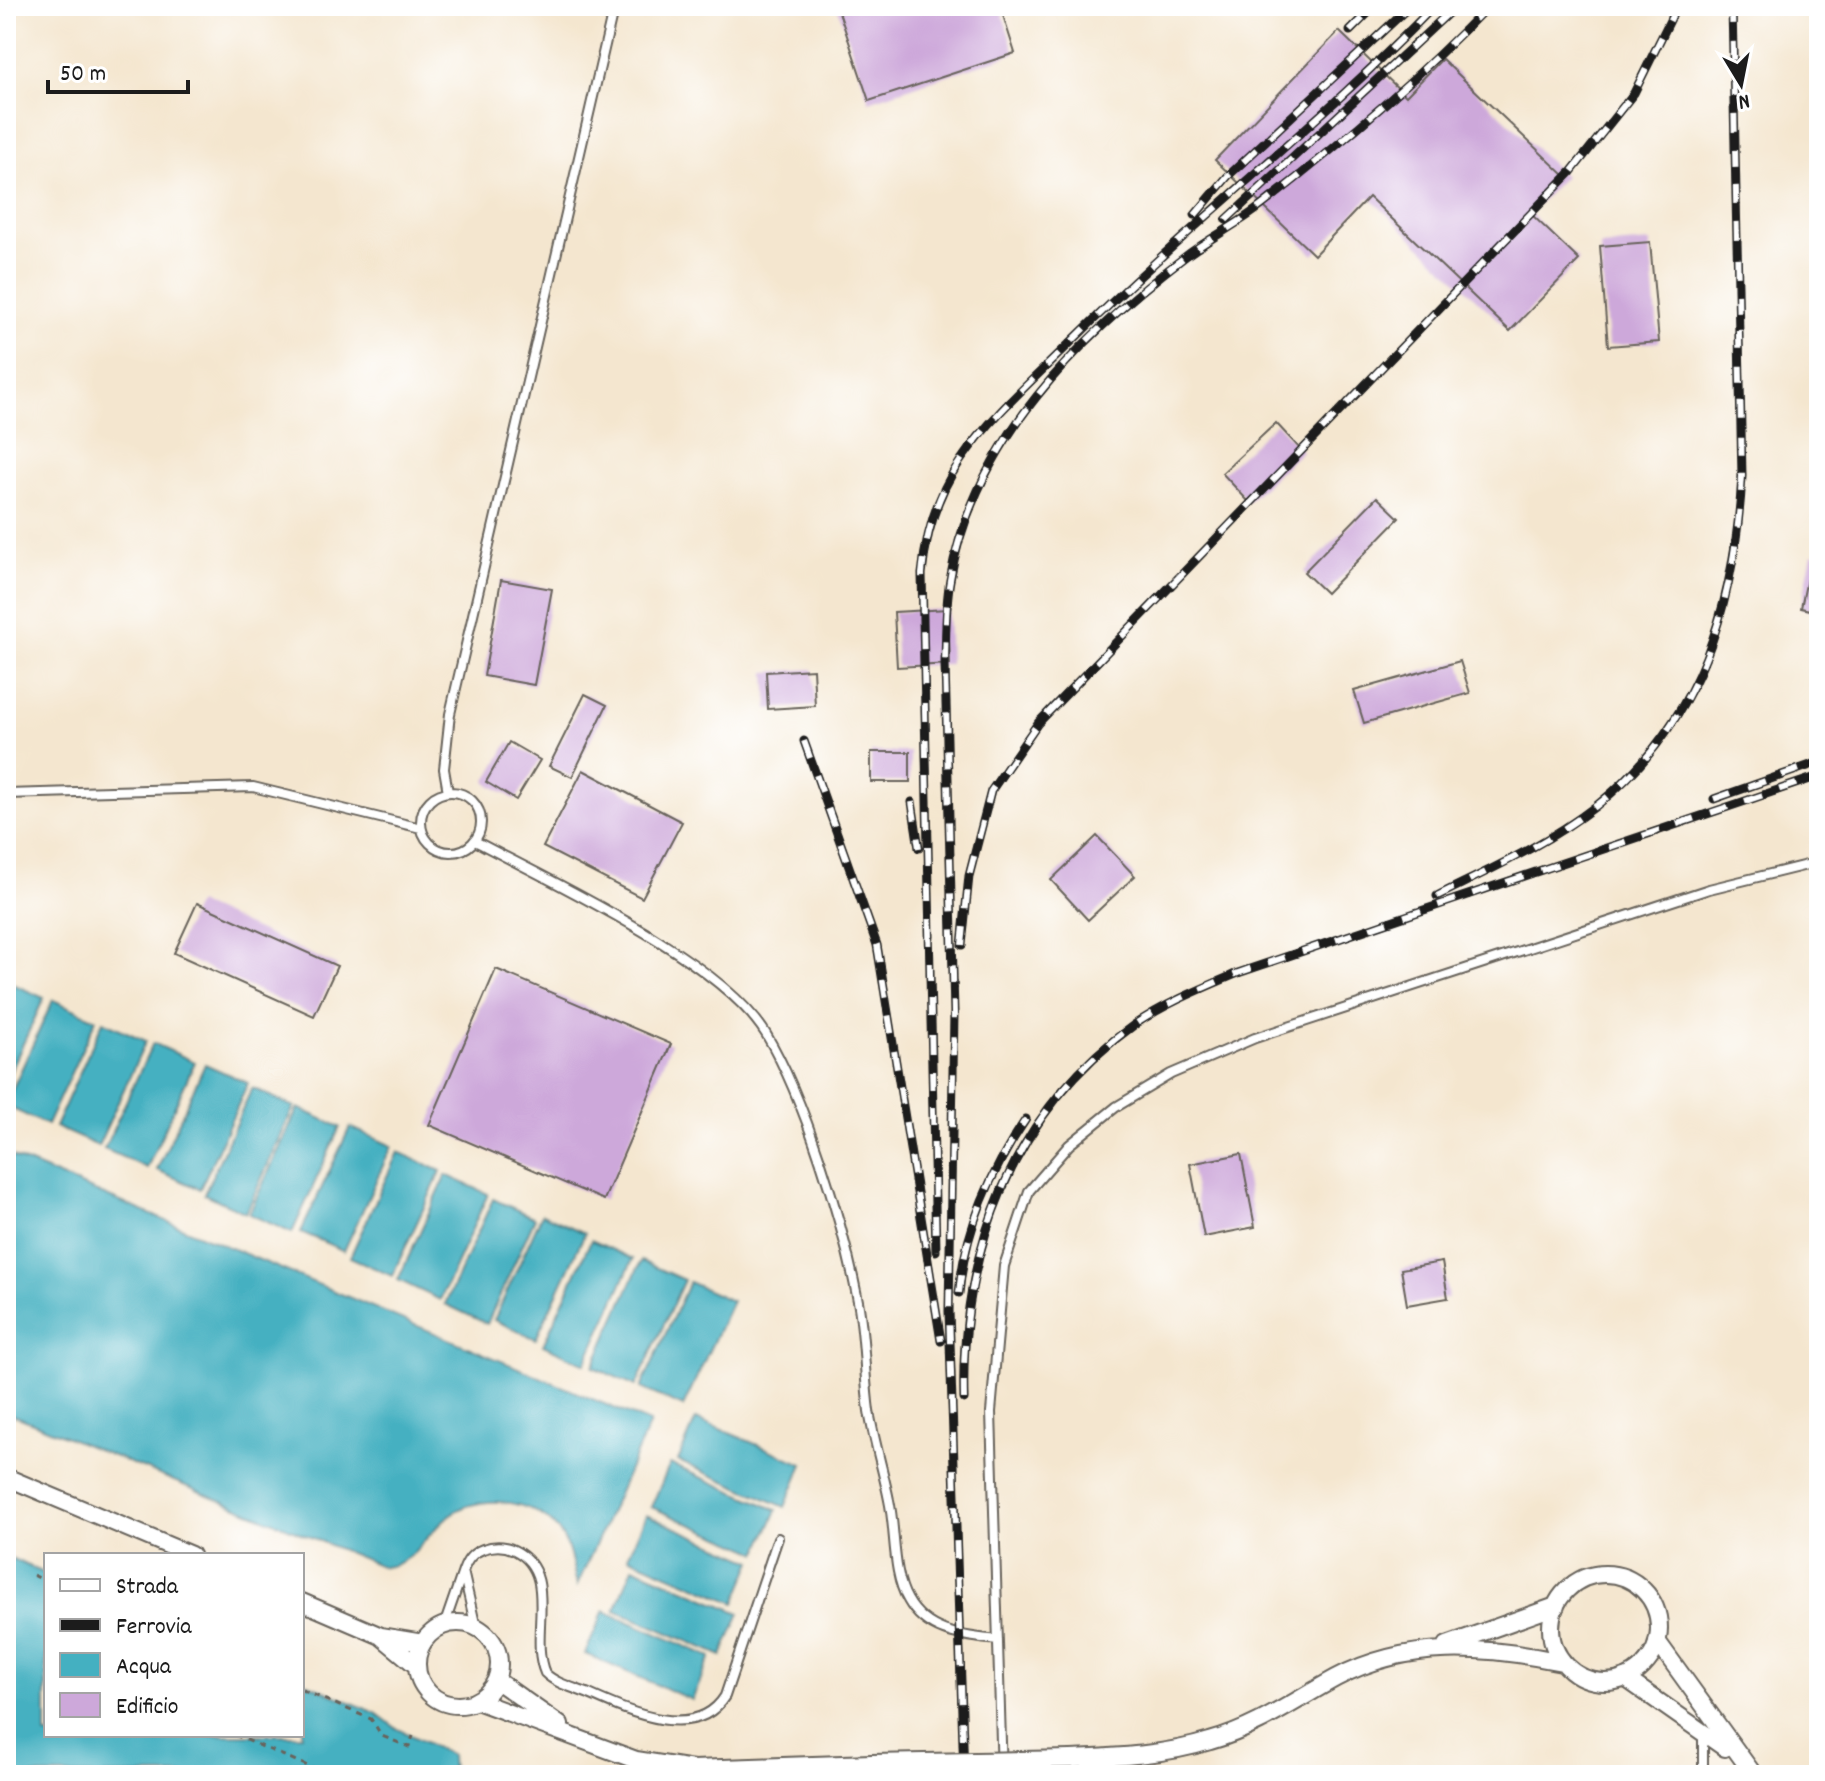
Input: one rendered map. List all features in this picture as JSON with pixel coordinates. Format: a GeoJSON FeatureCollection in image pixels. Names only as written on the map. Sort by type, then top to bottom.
{"type":"FeatureCollection","features":[{"type":"Feature","properties":{"kind":"street"},"geometry":{"type":"LineString","coordinates":[[6,1477],[186,1553]]}},
{"type":"Feature","properties":{"kind":"street"},"geometry":{"type":"LineString","coordinates":[[477,1701],[496,1680],[499,1668],[494,1645],[476,1628],[465,1624],[444,1626],[423,1643],[417,1666],[424,1688],[442,1703],[454,1705],[477,1701],[636,1760],[693,1769],[1140,1755],[1212,1741],[1269,1719],[1338,1677],[1393,1654],[1438,1648],[1516,1652],[1562,1662],[1589,1680],[1605,1682],[1625,1678],[1647,1662],[1657,1641],[1659,1617],[1653,1601],[1629,1579],[1614,1574],[1582,1579],[1569,1588],[1556,1606],[1551,1632],[1562,1662]]}},
{"type":"Feature","properties":{"kind":"street"},"geometry":{"type":"LineString","coordinates":[[304,1603],[381,1636],[423,1643]]}},
{"type":"Feature","properties":{"kind":"street"},"geometry":{"type":"LineString","coordinates":[[1438,1648],[1556,1606]]}},
{"type":"Feature","properties":{"kind":"street"},"geometry":{"type":"LineString","coordinates":[[381,1636],[417,1666]]}},
{"type":"Feature","properties":{"kind":"street"},"geometry":{"type":"LineString","coordinates":[[1657,1641],[1754,1775]]}},
{"type":"Feature","properties":{"kind":"street"},"geometry":{"type":"LineString","coordinates":[[1625,1678],[1703,1730],[1742,1761]]}},
{"type":"Feature","properties":{"kind":"street"},"geometry":{"type":"LineString","coordinates":[[496,1680],[581,1739]]}},
{"type":"Feature","properties":{"kind":"lane"},"geometry":{"type":"LineString","coordinates":[[448,792],[444,769],[450,714],[614,6]]}},
{"type":"Feature","properties":{"kind":"lane"},"geometry":{"type":"LineString","coordinates":[[6,794],[253,787],[421,828]]}},
{"type":"Feature","properties":{"kind":"lane"},"geometry":{"type":"LineString","coordinates":[[448,792],[467,796],[480,812],[480,832],[475,841],[459,852],[439,851],[424,837],[421,828],[424,808],[438,795],[448,792]]}},
{"type":"Feature","properties":{"kind":"lane"},"geometry":{"type":"LineString","coordinates":[[475,841],[601,908],[730,990],[765,1033],[801,1111],[823,1173],[857,1297],[869,1411],[891,1508],[902,1588],[917,1613],[944,1631],[960,1637],[998,1640]]}},
{"type":"Feature","properties":{"kind":"lane"},"geometry":{"type":"LineString","coordinates":[[1002,1775],[991,1412],[1004,1266],[1029,1191],[1069,1145],[1116,1107],[1171,1074],[1255,1038],[1709,889],[1819,862]]}},
{"type":"Feature","properties":{"kind":"lane"},"geometry":{"type":"LineString","coordinates":[[444,1626],[466,1561],[490,1546],[501,1546],[525,1558],[540,1588],[539,1650],[545,1673],[638,1715],[679,1719],[711,1712],[725,1696],[778,1538]]}},
{"type":"Feature","properties":{"kind":"lane"},"geometry":{"type":"LineString","coordinates":[[463,1571],[476,1628]]}},
{"type":"Feature","properties":{"kind":"lane"},"geometry":{"type":"LineString","coordinates":[[1703,1730],[1703,1775]]}},
{"type":"Feature","properties":{"kind":"path"},"geometry":{"type":"LineString","coordinates":[[33,1575],[44,1580]]}},
{"type":"Feature","properties":{"kind":"path"},"geometry":{"type":"LineString","coordinates":[[304,1691],[371,1719],[382,1736],[409,1747],[413,1736]]}},
{"type":"Feature","properties":{"kind":"path"},"geometry":{"type":"LineString","coordinates":[[240,1737],[328,1775]]}},
{"type":"Feature","properties":{"kind":"water"},"geometry":{"type":"Polygon","coordinates":[[[6,981],[44,998],[6,1081],[6,981]]]}},
{"type":"Feature","properties":{"kind":"water"},"geometry":{"type":"Polygon","coordinates":[[[53,1000],[96,1019],[47,1125],[6,1106],[6,1103],[53,1000]]]}},
{"type":"Feature","properties":{"kind":"water"},"geometry":{"type":"Polygon","coordinates":[[[103,1021],[146,1041],[98,1146],[55,1127],[103,1021]]]}},
{"type":"Feature","properties":{"kind":"water"},"geometry":{"type":"Polygon","coordinates":[[[153,1043],[195,1062],[147,1168],[104,1149],[153,1043]]]}},
{"type":"Feature","properties":{"kind":"water"},"geometry":{"type":"Polygon","coordinates":[[[205,1064],[248,1083],[200,1189],[157,1170],[205,1064]]]}},
{"type":"Feature","properties":{"kind":"water"},"geometry":{"type":"Polygon","coordinates":[[[252,1088],[294,1107],[246,1213],[204,1194],[252,1088]]]}},
{"type":"Feature","properties":{"kind":"water"},"geometry":{"type":"Polygon","coordinates":[[[298,1108],[340,1127],[292,1233],[249,1214],[298,1108]]]}},
{"type":"Feature","properties":{"kind":"water"},"geometry":{"type":"Polygon","coordinates":[[[350,1127],[392,1146],[344,1251],[301,1232],[350,1127]]]}},
{"type":"Feature","properties":{"kind":"water"},"geometry":{"type":"Polygon","coordinates":[[[398,1152],[441,1171],[392,1276],[350,1257],[398,1152]]]}},
{"type":"Feature","properties":{"kind":"water"},"geometry":{"type":"Polygon","coordinates":[[[6,1154],[650,1423],[577,1586],[564,1539],[551,1522],[526,1507],[497,1502],[467,1506],[445,1519],[404,1560],[383,1567],[6,1412],[6,1154]]]}},
{"type":"Feature","properties":{"kind":"water"},"geometry":{"type":"Polygon","coordinates":[[[446,1175],[488,1194],[440,1300],[398,1280],[446,1175]]]}},
{"type":"Feature","properties":{"kind":"water"},"geometry":{"type":"Polygon","coordinates":[[[493,1199],[535,1218],[487,1324],[445,1304],[493,1199]]]}},
{"type":"Feature","properties":{"kind":"water"},"geometry":{"type":"Polygon","coordinates":[[[542,1214],[585,1233],[536,1339],[494,1320],[542,1214]]]}},
{"type":"Feature","properties":{"kind":"water"},"geometry":{"type":"Polygon","coordinates":[[[591,1240],[633,1259],[585,1364],[543,1345],[591,1240]]]}},
{"type":"Feature","properties":{"kind":"water"},"geometry":{"type":"Polygon","coordinates":[[[641,1261],[684,1280],[636,1386],[593,1367],[641,1261]]]}},
{"type":"Feature","properties":{"kind":"water"},"geometry":{"type":"Polygon","coordinates":[[[689,1282],[732,1301],[683,1407],[641,1388],[689,1282]]]}},
{"type":"Feature","properties":{"kind":"water"},"geometry":{"type":"Polygon","coordinates":[[[696,1419],[803,1464],[785,1507],[678,1461],[696,1419]]]}},
{"type":"Feature","properties":{"kind":"water"},"geometry":{"type":"Polygon","coordinates":[[[670,1464],[777,1510],[758,1553],[651,1507],[670,1464]]]}},
{"type":"Feature","properties":{"kind":"water"},"geometry":{"type":"Polygon","coordinates":[[[646,1515],[753,1561],[735,1603],[628,1557],[646,1515]]]}},
{"type":"Feature","properties":{"kind":"water"},"geometry":{"type":"Polygon","coordinates":[[[6,1556],[44,1573],[44,1737],[304,1737],[304,1682],[376,1713],[396,1728],[451,1755],[452,1775],[6,1775],[6,1556]]]}},
{"type":"Feature","properties":{"kind":"water"},"geometry":{"type":"Polygon","coordinates":[[[633,1567],[740,1613],[722,1656],[615,1610],[633,1567]]]}},
{"type":"Feature","properties":{"kind":"water"},"geometry":{"type":"Polygon","coordinates":[[[604,1611],[711,1657],[692,1700],[585,1654],[604,1611]]]}},
{"type":"Feature","properties":{"kind":"building"},"geometry":{"type":"Polygon","coordinates":[[[837,6],[1000,6],[1015,53],[869,101],[837,6]]]}},
{"type":"Feature","properties":{"kind":"building"},"geometry":{"type":"Polygon","coordinates":[[[1339,31],[1406,96],[1442,59],[1565,176],[1530,213],[1579,260],[1510,331],[1369,197],[1314,255],[1215,160],[1339,31]]]}},
{"type":"Feature","properties":{"kind":"building"},"geometry":{"type":"Polygon","coordinates":[[[1650,242],[1659,342],[1608,346],[1600,246],[1650,242]]]}},
{"type":"Feature","properties":{"kind":"building"},"geometry":{"type":"Polygon","coordinates":[[[1276,423],[1302,451],[1248,501],[1222,473],[1276,423]]]}},
{"type":"Feature","properties":{"kind":"building"},"geometry":{"type":"Polygon","coordinates":[[[1377,497],[1399,518],[1326,593],[1304,572],[1377,497]]]}},
{"type":"Feature","properties":{"kind":"building"},"geometry":{"type":"Polygon","coordinates":[[[1812,554],[1819,555],[1819,612],[1801,608],[1812,554]]]}},
{"type":"Feature","properties":{"kind":"building"},"geometry":{"type":"Polygon","coordinates":[[[501,580],[552,589],[534,685],[484,676],[501,580]]]}},
{"type":"Feature","properties":{"kind":"building"},"geometry":{"type":"Polygon","coordinates":[[[948,609],[950,664],[897,667],[894,612],[948,609]]]}},
{"type":"Feature","properties":{"kind":"building"},"geometry":{"type":"Polygon","coordinates":[[[1460,661],[1470,693],[1364,723],[1354,691],[1460,661]]]}},
{"type":"Feature","properties":{"kind":"building"},"geometry":{"type":"Polygon","coordinates":[[[813,669],[815,706],[768,709],[766,672],[813,669]]]}},
{"type":"Feature","properties":{"kind":"building"},"geometry":{"type":"Polygon","coordinates":[[[585,694],[607,705],[572,777],[549,766],[585,694]]]}},
{"type":"Feature","properties":{"kind":"building"},"geometry":{"type":"Polygon","coordinates":[[[509,742],[540,760],[516,800],[486,782],[509,742]]]}},
{"type":"Feature","properties":{"kind":"building"},"geometry":{"type":"Polygon","coordinates":[[[871,752],[910,752],[910,782],[871,782],[871,752]]]}},
{"type":"Feature","properties":{"kind":"building"},"geometry":{"type":"Polygon","coordinates":[[[583,770],[682,822],[642,898],[543,847],[583,770]]]}},
{"type":"Feature","properties":{"kind":"building"},"geometry":{"type":"Polygon","coordinates":[[[1097,836],[1135,876],[1088,920],[1051,880],[1097,836]]]}},
{"type":"Feature","properties":{"kind":"building"},"geometry":{"type":"Polygon","coordinates":[[[197,903],[337,966],[314,1016],[174,953],[197,903]]]}},
{"type":"Feature","properties":{"kind":"building"},"geometry":{"type":"Polygon","coordinates":[[[496,969],[671,1044],[604,1200],[429,1125],[496,969]]]}},
{"type":"Feature","properties":{"kind":"building"},"geometry":{"type":"Polygon","coordinates":[[[1241,1154],[1255,1227],[1204,1237],[1190,1164],[1241,1154]]]}},
{"type":"Feature","properties":{"kind":"building"},"geometry":{"type":"Polygon","coordinates":[[[1442,1262],[1448,1298],[1407,1305],[1401,1269],[1442,1262]]]}},
{"type":"Feature","properties":{"kind":"railway"},"geometry":{"type":"LineString","coordinates":[[1350,31],[1375,6]]}},
{"type":"Feature","properties":{"kind":"railway"},"geometry":{"type":"LineString","coordinates":[[1195,215],[1228,176],[1410,6]]}},
{"type":"Feature","properties":{"kind":"railway"},"geometry":{"type":"LineString","coordinates":[[930,937],[922,574],[926,544],[945,486],[973,444],[1000,413],[1073,340],[1346,92],[1434,6]]}},
{"type":"Feature","properties":{"kind":"railway"},"geometry":{"type":"LineString","coordinates":[[1226,220],[1456,6]]}},
{"type":"Feature","properties":{"kind":"railway"},"geometry":{"type":"LineString","coordinates":[[964,1775],[949,1311],[954,1013],[945,664],[948,590],[963,530],[982,482],[1007,438],[1036,397],[1070,358],[1146,288],[1195,249],[1261,206],[1349,135],[1488,6]]}},
{"type":"Feature","properties":{"kind":"railway"},"geometry":{"type":"LineString","coordinates":[[962,945],[969,876],[991,791],[1038,723],[1571,172],[1634,93],[1677,6]]}},
{"type":"Feature","properties":{"kind":"railway"},"geometry":{"type":"LineString","coordinates":[[1437,896],[1518,855],[1596,806],[1632,773],[1662,737],[1686,699],[1706,658],[1731,570],[1742,476],[1732,6]]}},
{"type":"Feature","properties":{"kind":"railway"},"geometry":{"type":"LineString","coordinates":[[804,741],[877,945],[941,1341]]}},
{"type":"Feature","properties":{"kind":"railway"},"geometry":{"type":"LineString","coordinates":[[1714,799],[1819,762]]}},
{"type":"Feature","properties":{"kind":"railway"},"geometry":{"type":"LineString","coordinates":[[964,1399],[965,1345],[972,1291],[984,1239],[1002,1190],[1026,1143],[1055,1100],[1092,1060],[1134,1025],[1172,1003],[1238,973],[1819,776]]}},
{"type":"Feature","properties":{"kind":"railway"},"geometry":{"type":"LineString","coordinates":[[912,802],[919,848]]}},
{"type":"Feature","properties":{"kind":"railway"},"geometry":{"type":"LineString","coordinates":[[929,927],[936,1251]]}},
{"type":"Feature","properties":{"kind":"railway"},"geometry":{"type":"LineString","coordinates":[[959,1293],[967,1247],[982,1202],[1002,1159],[1026,1119]]}}]}
